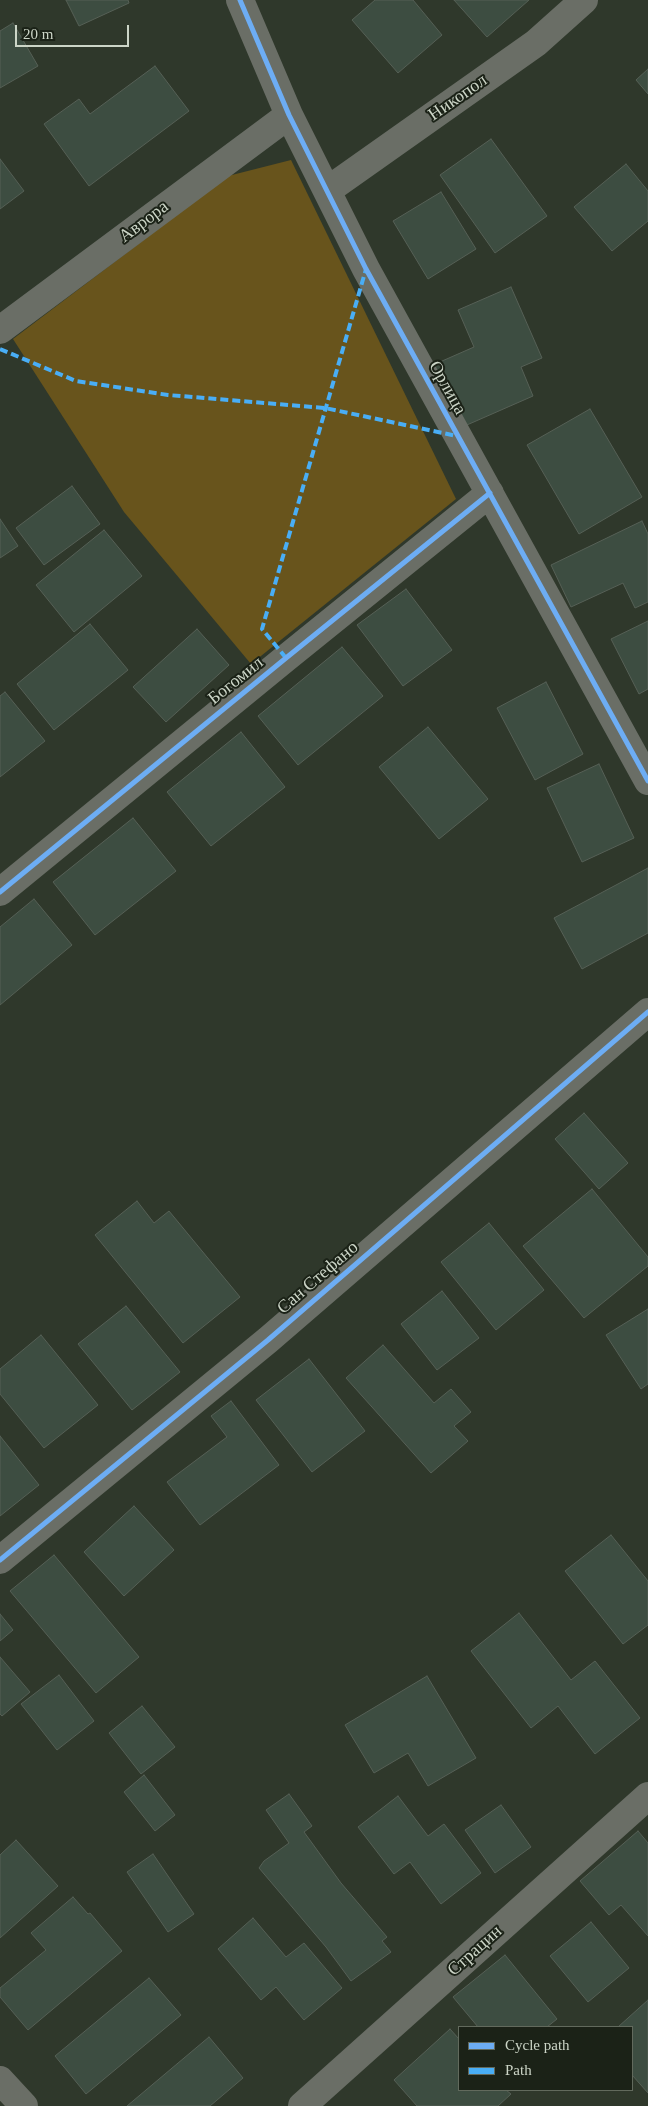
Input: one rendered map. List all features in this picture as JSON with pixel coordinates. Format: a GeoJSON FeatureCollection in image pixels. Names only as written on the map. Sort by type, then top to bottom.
{"type":"FeatureCollection","features":[{"type":"Feature","properties":{"kind":"street","name":"Орлица"},"geometry":{"type":"LineString","coordinates":[[240,0],[289,115],[366,269],[648,781]]}},
{"type":"Feature","properties":{"kind":"street","name":"Никопол"},"geometry":{"type":"LineString","coordinates":[[328,190],[536,43],[584,0]]}},
{"type":"Feature","properties":{"kind":"street","name":"Аврора"},"geometry":{"type":"LineString","coordinates":[[0,330],[289,115]]}},
{"type":"Feature","properties":{"kind":"street","name":"Богомил"},"geometry":{"type":"LineString","coordinates":[[0,892],[490,493]]}},
{"type":"Feature","properties":{"kind":"street","name":"Сан Стефано"},"geometry":{"type":"LineString","coordinates":[[0,1560],[268,1340],[648,1012]]}},
{"type":"Feature","properties":{"kind":"street","name":"Страцин"},"geometry":{"type":"LineString","coordinates":[[302,2106],[648,1796]]}},
{"type":"Feature","properties":{"kind":"street"},"geometry":{"type":"LineString","coordinates":[[0,2080],[24,2106]]}},
{"type":"Feature","properties":{"kind":"shaded area"},"geometry":{"type":"Polygon","coordinates":[[[291,160],[456,499],[251,664],[124,512],[13,339],[228,176],[291,160]]]}},
{"type":"Feature","properties":{"kind":"building"},"geometry":{"type":"Polygon","coordinates":[[[66,0],[128,0],[129,3],[79,26],[66,0]]]}},
{"type":"Feature","properties":{"kind":"building"},"geometry":{"type":"Polygon","coordinates":[[[375,0],[413,0],[442,35],[398,73],[352,20],[375,0]]]}},
{"type":"Feature","properties":{"kind":"building"},"geometry":{"type":"Polygon","coordinates":[[[454,0],[529,0],[487,37],[454,0]]]}},
{"type":"Feature","properties":{"kind":"building"},"geometry":{"type":"Polygon","coordinates":[[[13,23],[38,66],[0,88],[0,31],[13,23]]]}},
{"type":"Feature","properties":{"kind":"building"},"geometry":{"type":"Polygon","coordinates":[[[155,66],[189,111],[89,186],[44,124],[79,99],[90,114],[155,66]]]}},
{"type":"Feature","properties":{"kind":"building"},"geometry":{"type":"Polygon","coordinates":[[[648,69],[648,94],[636,80],[648,69]]]}},
{"type":"Feature","properties":{"kind":"building"},"geometry":{"type":"Polygon","coordinates":[[[491,139],[547,216],[495,253],[440,175],[491,139]]]}},
{"type":"Feature","properties":{"kind":"building"},"geometry":{"type":"Polygon","coordinates":[[[0,159],[24,191],[0,209],[0,159]]]}},
{"type":"Feature","properties":{"kind":"building"},"geometry":{"type":"Polygon","coordinates":[[[626,164],[648,191],[648,221],[612,251],[574,207],[626,164]]]}},
{"type":"Feature","properties":{"kind":"building"},"geometry":{"type":"Polygon","coordinates":[[[441,192],[476,249],[428,279],[393,221],[441,192]]]}},
{"type":"Feature","properties":{"kind":"building"},"geometry":{"type":"Polygon","coordinates":[[[511,287],[542,358],[521,367],[533,396],[460,428],[433,365],[474,347],[458,310],[511,287]]]}},
{"type":"Feature","properties":{"kind":"building"},"geometry":{"type":"Polygon","coordinates":[[[590,409],[642,497],[579,534],[527,445],[590,409]]]}},
{"type":"Feature","properties":{"kind":"building"},"geometry":{"type":"Polygon","coordinates":[[[72,486],[100,524],[44,565],[16,528],[72,486]]]}},
{"type":"Feature","properties":{"kind":"building"},"geometry":{"type":"Polygon","coordinates":[[[0,519],[18,546],[0,558],[0,519]]]}},
{"type":"Feature","properties":{"kind":"building"},"geometry":{"type":"Polygon","coordinates":[[[642,521],[648,534],[648,602],[635,608],[623,583],[571,607],[551,565],[642,521]]]}},
{"type":"Feature","properties":{"kind":"building"},"geometry":{"type":"Polygon","coordinates":[[[104,530],[142,576],[74,632],[36,585],[104,530]]]}},
{"type":"Feature","properties":{"kind":"building"},"geometry":{"type":"Polygon","coordinates":[[[406,589],[452,650],[403,686],[357,625],[406,589]]]}},
{"type":"Feature","properties":{"kind":"building"},"geometry":{"type":"Polygon","coordinates":[[[648,621],[648,689],[639,694],[611,639],[648,621]]]}},
{"type":"Feature","properties":{"kind":"building"},"geometry":{"type":"Polygon","coordinates":[[[90,624],[128,670],[54,730],[17,684],[90,624]]]}},
{"type":"Feature","properties":{"kind":"building"},"geometry":{"type":"Polygon","coordinates":[[[197,629],[229,665],[166,722],[133,687],[197,629]]]}},
{"type":"Feature","properties":{"kind":"building"},"geometry":{"type":"Polygon","coordinates":[[[342,647],[383,696],[298,765],[258,716],[342,647]]]}},
{"type":"Feature","properties":{"kind":"building"},"geometry":{"type":"Polygon","coordinates":[[[546,682],[583,754],[535,780],[497,708],[546,682]]]}},
{"type":"Feature","properties":{"kind":"building"},"geometry":{"type":"Polygon","coordinates":[[[5,692],[45,741],[0,777],[0,696],[5,692]]]}},
{"type":"Feature","properties":{"kind":"building"},"geometry":{"type":"Polygon","coordinates":[[[428,727],[488,799],[439,839],[379,767],[428,727]]]}},
{"type":"Feature","properties":{"kind":"building"},"geometry":{"type":"Polygon","coordinates":[[[241,732],[285,787],[211,846],[167,792],[241,732]]]}},
{"type":"Feature","properties":{"kind":"building"},"geometry":{"type":"Polygon","coordinates":[[[599,764],[634,838],[582,862],[547,788],[599,764]]]}},
{"type":"Feature","properties":{"kind":"building"},"geometry":{"type":"Polygon","coordinates":[[[133,818],[176,871],[95,935],[53,882],[133,818]]]}},
{"type":"Feature","properties":{"kind":"building"},"geometry":{"type":"Polygon","coordinates":[[[648,868],[648,933],[582,969],[554,918],[648,868]]]}},
{"type":"Feature","properties":{"kind":"building"},"geometry":{"type":"Polygon","coordinates":[[[34,899],[72,945],[0,1005],[0,927],[34,899]]]}},
{"type":"Feature","properties":{"kind":"building"},"geometry":{"type":"Polygon","coordinates":[[[584,1113],[628,1163],[599,1189],[555,1139],[584,1113]]]}},
{"type":"Feature","properties":{"kind":"building"},"geometry":{"type":"Polygon","coordinates":[[[592,1189],[648,1257],[648,1266],[584,1318],[523,1246],[592,1189]]]}},
{"type":"Feature","properties":{"kind":"building"},"geometry":{"type":"Polygon","coordinates":[[[137,1201],[154,1223],[169,1211],[240,1297],[183,1343],[95,1235],[137,1201]]]}},
{"type":"Feature","properties":{"kind":"building"},"geometry":{"type":"Polygon","coordinates":[[[489,1223],[544,1290],[496,1330],[441,1262],[489,1223]]]}},
{"type":"Feature","properties":{"kind":"building"},"geometry":{"type":"Polygon","coordinates":[[[442,1291],[479,1338],[437,1370],[401,1324],[442,1291]]]}},
{"type":"Feature","properties":{"kind":"building"},"geometry":{"type":"Polygon","coordinates":[[[126,1306],[180,1372],[132,1410],[78,1344],[126,1306]]]}},
{"type":"Feature","properties":{"kind":"building"},"geometry":{"type":"Polygon","coordinates":[[[648,1309],[648,1384],[641,1389],[606,1335],[648,1309]]]}},
{"type":"Feature","properties":{"kind":"building"},"geometry":{"type":"Polygon","coordinates":[[[41,1335],[98,1405],[44,1448],[0,1394],[0,1369],[41,1335]]]}},
{"type":"Feature","properties":{"kind":"building"},"geometry":{"type":"Polygon","coordinates":[[[383,1345],[434,1403],[451,1389],[471,1412],[454,1426],[468,1441],[431,1473],[346,1378],[383,1345]]]}},
{"type":"Feature","properties":{"kind":"building"},"geometry":{"type":"Polygon","coordinates":[[[309,1359],[365,1431],[312,1472],[256,1400],[309,1359]]]}},
{"type":"Feature","properties":{"kind":"building"},"geometry":{"type":"Polygon","coordinates":[[[231,1401],[279,1465],[200,1525],[167,1482],[227,1437],[211,1416],[231,1401]]]}},
{"type":"Feature","properties":{"kind":"building"},"geometry":{"type":"Polygon","coordinates":[[[0,1436],[39,1485],[0,1516],[0,1436]]]}},
{"type":"Feature","properties":{"kind":"building"},"geometry":{"type":"Polygon","coordinates":[[[134,1506],[174,1550],[124,1596],[84,1552],[134,1506]]]}},
{"type":"Feature","properties":{"kind":"building"},"geometry":{"type":"Polygon","coordinates":[[[611,1535],[648,1581],[648,1625],[623,1644],[565,1571],[611,1535]]]}},
{"type":"Feature","properties":{"kind":"building"},"geometry":{"type":"Polygon","coordinates":[[[54,1555],[139,1657],[96,1693],[10,1591],[54,1555]]]}},
{"type":"Feature","properties":{"kind":"building"},"geometry":{"type":"Polygon","coordinates":[[[519,1613],[571,1680],[595,1661],[640,1718],[595,1754],[558,1706],[531,1728],[471,1651],[519,1613]]]}},
{"type":"Feature","properties":{"kind":"building"},"geometry":{"type":"Polygon","coordinates":[[[0,1614],[13,1630],[0,1641],[0,1614]]]}},
{"type":"Feature","properties":{"kind":"building"},"geometry":{"type":"Polygon","coordinates":[[[0,1657],[30,1692],[2,1716],[0,1714],[0,1657]]]}},
{"type":"Feature","properties":{"kind":"building"},"geometry":{"type":"Polygon","coordinates":[[[59,1675],[94,1721],[57,1750],[21,1704],[59,1675]]]}},
{"type":"Feature","properties":{"kind":"building"},"geometry":{"type":"Polygon","coordinates":[[[427,1676],[476,1758],[428,1786],[408,1753],[374,1773],[345,1725],[427,1676]]]}},
{"type":"Feature","properties":{"kind":"building"},"geometry":{"type":"Polygon","coordinates":[[[142,1706],[175,1747],[141,1774],[109,1733],[142,1706]]]}},
{"type":"Feature","properties":{"kind":"building"},"geometry":{"type":"Polygon","coordinates":[[[144,1775],[175,1815],[155,1831],[124,1792],[144,1775]]]}},
{"type":"Feature","properties":{"kind":"building"},"geometry":{"type":"Polygon","coordinates":[[[289,1794],[312,1826],[304,1832],[341,1883],[387,1937],[382,1941],[391,1952],[351,1981],[326,1947],[259,1868],[264,1861],[289,1843],[266,1810],[289,1794]]]}},
{"type":"Feature","properties":{"kind":"building"},"geometry":{"type":"Polygon","coordinates":[[[398,1796],[428,1836],[444,1824],[481,1873],[441,1904],[410,1862],[394,1874],[358,1827],[398,1796]]]}},
{"type":"Feature","properties":{"kind":"building"},"geometry":{"type":"Polygon","coordinates":[[[501,1805],[531,1847],[495,1873],[465,1830],[501,1805]]]}},
{"type":"Feature","properties":{"kind":"building"},"geometry":{"type":"Polygon","coordinates":[[[638,1831],[648,1843],[648,1936],[621,1905],[609,1915],[580,1881],[638,1831]]]}},
{"type":"Feature","properties":{"kind":"building"},"geometry":{"type":"Polygon","coordinates":[[[16,1840],[58,1886],[0,1938],[0,1855],[16,1840]]]}},
{"type":"Feature","properties":{"kind":"building"},"geometry":{"type":"Polygon","coordinates":[[[153,1854],[194,1914],[168,1932],[127,1872],[153,1854]]]}},
{"type":"Feature","properties":{"kind":"building"},"geometry":{"type":"Polygon","coordinates":[[[73,1897],[88,1914],[90,1913],[122,1951],[28,2030],[0,1997],[0,1988],[46,1950],[31,1933],[73,1897]]]}},
{"type":"Feature","properties":{"kind":"building"},"geometry":{"type":"Polygon","coordinates":[[[253,1918],[286,1957],[304,1943],[342,1988],[304,2020],[276,1987],[261,2000],[218,1949],[253,1918]]]}},
{"type":"Feature","properties":{"kind":"building"},"geometry":{"type":"Polygon","coordinates":[[[591,1922],[629,1968],[588,2002],[550,1956],[591,1922]]]}},
{"type":"Feature","properties":{"kind":"building"},"geometry":{"type":"Polygon","coordinates":[[[505,1955],[557,2019],[548,2026],[477,2026],[453,1997],[505,1955]]]}},
{"type":"Feature","properties":{"kind":"building"},"geometry":{"type":"Polygon","coordinates":[[[149,1978],[181,2015],[86,2094],[55,2056],[149,1978]]]}},
{"type":"Feature","properties":{"kind":"building"},"geometry":{"type":"Polygon","coordinates":[[[648,2000],[648,2093],[633,2076],[633,2026],[619,2026],[648,2000]]]}},
{"type":"Feature","properties":{"kind":"building"},"geometry":{"type":"Polygon","coordinates":[[[450,2029],[458,2038],[458,2091],[507,2091],[511,2094],[498,2106],[417,2106],[394,2080],[450,2029]]]}},
{"type":"Feature","properties":{"kind":"building"},"geometry":{"type":"Polygon","coordinates":[[[209,2037],[243,2078],[210,2106],[127,2106],[209,2037]]]}},
{"type":"Feature","properties":{"kind":"marked path"},"geometry":{"type":"LineString","coordinates":[[286,658],[262,629],[366,269]]}},
{"type":"Feature","properties":{"kind":"marked path"},"geometry":{"type":"LineString","coordinates":[[0,349],[76,381],[168,395],[325,408],[457,436]]}},
{"type":"Feature","properties":{"kind":"cycle path"},"geometry":{"type":"LineString","coordinates":[[240,0],[289,115],[366,269],[648,781]]}},
{"type":"Feature","properties":{"kind":"cycle path"},"geometry":{"type":"LineString","coordinates":[[0,892],[490,493]]}},
{"type":"Feature","properties":{"kind":"cycle path"},"geometry":{"type":"LineString","coordinates":[[0,1560],[268,1340],[648,1012]]}}]}
